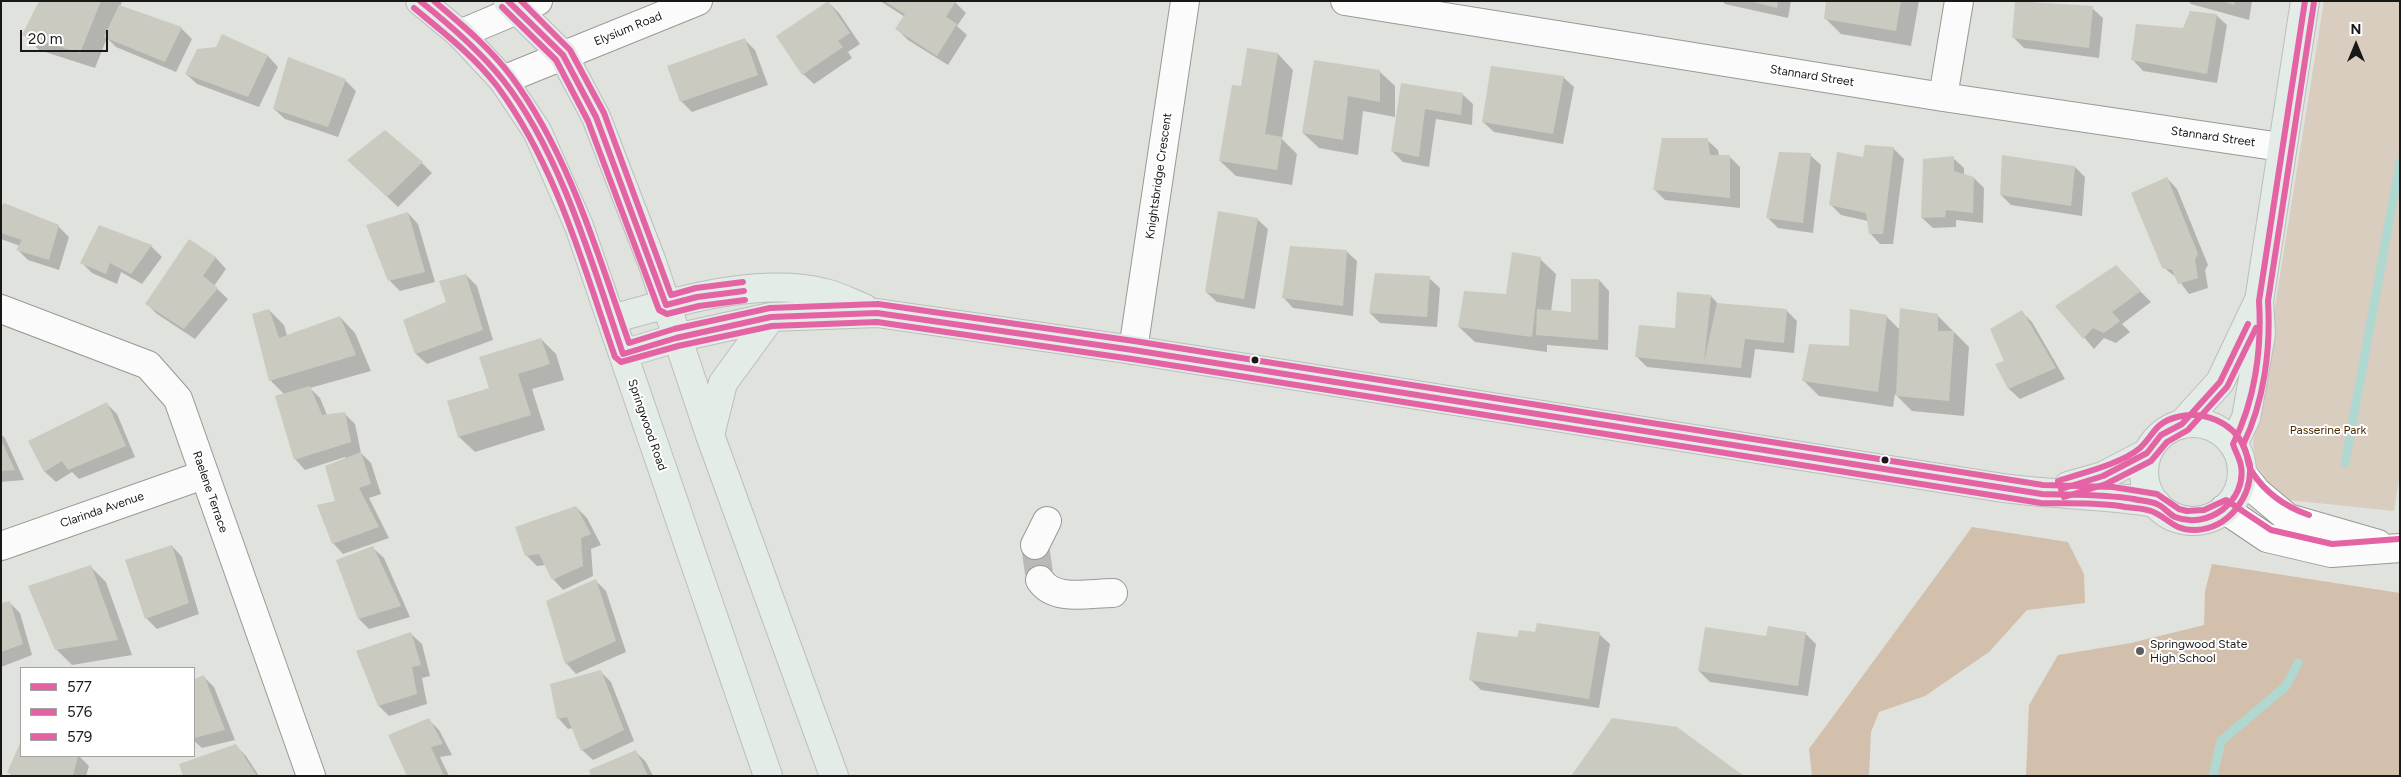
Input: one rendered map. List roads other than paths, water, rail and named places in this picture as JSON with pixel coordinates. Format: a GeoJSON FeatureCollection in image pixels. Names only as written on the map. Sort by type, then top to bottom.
{"type":"FeatureCollection","features":[{"type":"Feature","properties":{"kind":"main road","name":"Springwood Road"},"geometry":{"type":"LineString","coordinates":[[420,1],[460,34],[503,80],[538,132],[579,226],[768,776]]}},
{"type":"Feature","properties":{"kind":"main road"},"geometry":{"type":"LineString","coordinates":[[2233,444],[2246,418],[2261,334],[2259,301],[2281,147],[2305,1]]}},
{"type":"Feature","properties":{"kind":"main road"},"geometry":{"type":"LineString","coordinates":[[521,4],[564,55],[596,117],[666,305],[710,436],[834,776]]}},
{"type":"Feature","properties":{"kind":"main road"},"geometry":{"type":"LineString","coordinates":[[611,319],[697,297],[776,288],[824,293],[877,313]]}},
{"type":"Feature","properties":{"kind":"main road"},"geometry":{"type":"LineString","coordinates":[[2042,494],[2103,476],[2147,454],[2161,435],[2182,424],[2220,382],[2259,301]]}},
{"type":"Feature","properties":{"kind":"main road"},"geometry":{"type":"LineString","coordinates":[[623,354],[676,338],[772,317],[877,313],[1133,350],[2042,494],[2113,496],[2156,503]]}},
{"type":"Feature","properties":{"kind":"main road"},"geometry":{"type":"LineString","coordinates":[[710,436],[723,383],[772,317]]}},
{"type":"Feature","properties":{"kind":"main road"},"geometry":{"type":"LineString","coordinates":[[2147,454],[2144,480],[2148,492],[2164,511],[2186,520],[2206,519],[2224,509],[2237,493],[2242,473],[2240,458],[2233,444],[2215,429],[2193,423],[2182,424]]}},
{"type":"Feature","properties":{"kind":"street","name":"Elysium Road"},"geometry":{"type":"LineString","coordinates":[[503,80],[698,1]]}},
{"type":"Feature","properties":{"kind":"street","name":"Knightsbridge Crescent"},"geometry":{"type":"LineString","coordinates":[[1133,350],[1185,1]]}},
{"type":"Feature","properties":{"kind":"street","name":"Stannard Street"},"geometry":{"type":"LineString","coordinates":[[1345,1],[1943,97],[2281,147]]}},
{"type":"Feature","properties":{"kind":"street"},"geometry":{"type":"LineString","coordinates":[[1943,97],[1959,1]]}},
{"type":"Feature","properties":{"kind":"street"},"geometry":{"type":"LineString","coordinates":[[460,34],[521,4]]}},
{"type":"Feature","properties":{"kind":"street","name":"Raelene Terrace"},"geometry":{"type":"LineString","coordinates":[[1,309],[148,365],[178,399],[203,475],[311,776]]}},
{"type":"Feature","properties":{"kind":"street"},"geometry":{"type":"LineString","coordinates":[[2242,473],[2257,492],[2288,518],[2396,548]]}},
{"type":"Feature","properties":{"kind":"street","name":"Clarinda Avenue"},"geometry":{"type":"LineString","coordinates":[[1,546],[203,475]]}},
{"type":"Feature","properties":{"kind":"street"},"geometry":{"type":"LineString","coordinates":[[2224,509],[2267,538],[2331,553],[2396,548]]}},
{"type":"Feature","properties":{"kind":"street"},"geometry":{"type":"LineString","coordinates":[[1035,545],[1047,521]]}},
{"type":"Feature","properties":{"kind":"street"},"geometry":{"type":"LineString","coordinates":[[1040,580],[1044,586],[1056,594],[1112,593]]}},
{"type":"Feature","properties":{"kind":"waterway"},"geometry":{"type":"LineString","coordinates":[[2345,463],[2400,162]]}},
{"type":"Feature","properties":{"kind":"waterway"},"geometry":{"type":"LineString","coordinates":[[2213,776],[2221,741],[2286,686],[2298,663]]}},
{"type":"Feature","properties":{"kind":"tunnel"},"geometry":{"type":"LineString","coordinates":[[1035,545],[1040,580]]}},
{"type":"Feature","properties":{"kind":"place","name":"Springwood State High School"},"geometry":{"type":"Point","coordinates":[2140,651]}},
{"type":"Feature","properties":{"kind":"park label","name":"Passerine Park"},"geometry":{"type":"Point","coordinates":[2328,430]}}]}
